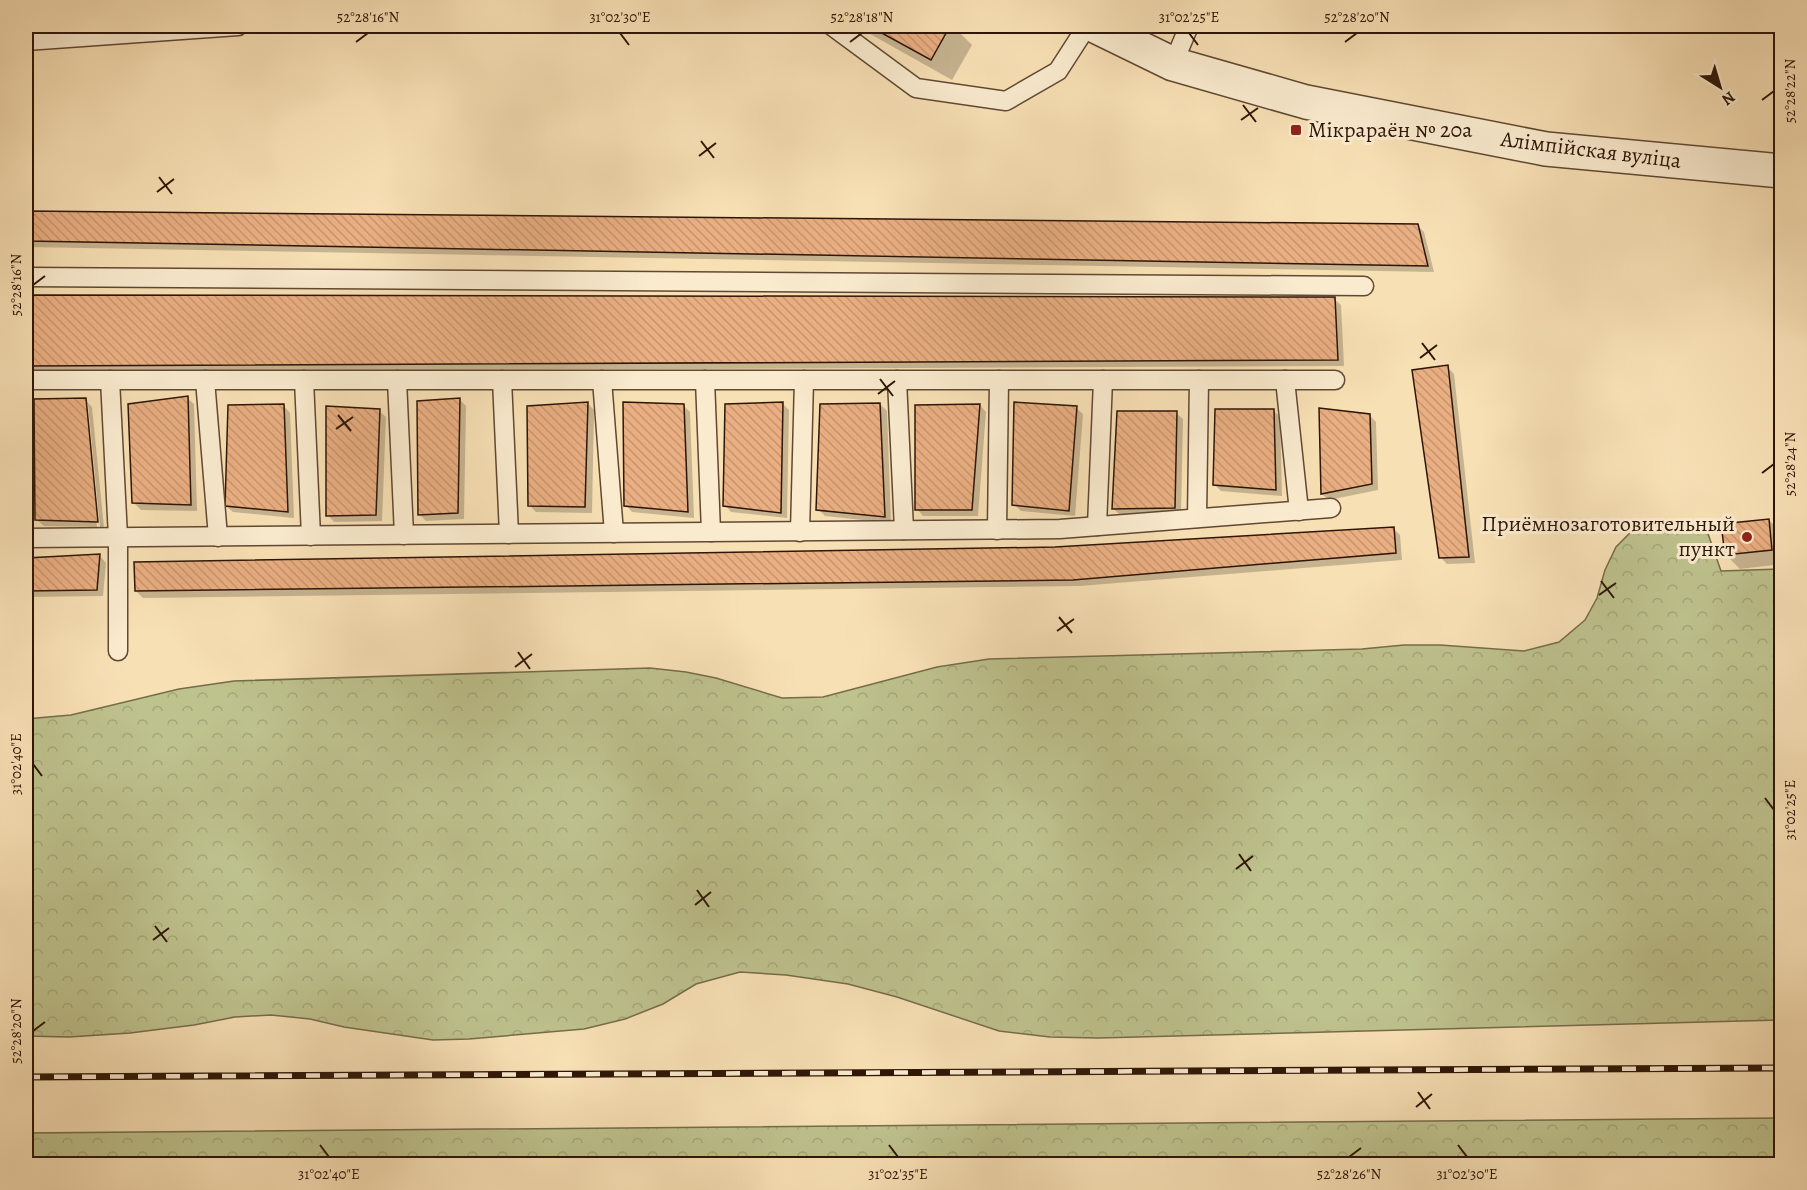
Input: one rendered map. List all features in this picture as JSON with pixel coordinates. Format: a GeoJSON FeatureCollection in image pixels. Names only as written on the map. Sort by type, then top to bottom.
{"type":"FeatureCollection","features":[{"type":"Feature","properties":{"kind":"street","name":"Алімпійская вуліца"},"geometry":{"type":"LineString","coordinates":[[1095,26],[1173,64],[1306,102],[1546,149],[1782,171]]}},
{"type":"Feature","properties":{"kind":"lane"},"geometry":{"type":"LineString","coordinates":[[26,42],[238,26]]}},
{"type":"Feature","properties":{"kind":"lane"},"geometry":{"type":"LineString","coordinates":[[832,26],[916,88],[1006,101],[1058,71],[1087,26]]}},
{"type":"Feature","properties":{"kind":"lane"},"geometry":{"type":"LineString","coordinates":[[1173,64],[1190,26]]}},
{"type":"Feature","properties":{"kind":"lane"},"geometry":{"type":"LineString","coordinates":[[26,277],[1364,286]]}},
{"type":"Feature","properties":{"kind":"lane"},"geometry":{"type":"LineString","coordinates":[[26,380],[1335,380]]}},
{"type":"Feature","properties":{"kind":"lane"},"geometry":{"type":"LineString","coordinates":[[110,380],[117,537],[118,651]]}},
{"type":"Feature","properties":{"kind":"lane"},"geometry":{"type":"LineString","coordinates":[[205,380],[218,537]]}},
{"type":"Feature","properties":{"kind":"lane"},"geometry":{"type":"LineString","coordinates":[[304,380],[311,536]]}},
{"type":"Feature","properties":{"kind":"lane"},"geometry":{"type":"LineString","coordinates":[[397,380],[404,535]]}},
{"type":"Feature","properties":{"kind":"lane"},"geometry":{"type":"LineString","coordinates":[[502,380],[509,534]]}},
{"type":"Feature","properties":{"kind":"lane"},"geometry":{"type":"LineString","coordinates":[[602,380],[614,533]]}},
{"type":"Feature","properties":{"kind":"lane"},"geometry":{"type":"LineString","coordinates":[[705,380],[711,532]]}},
{"type":"Feature","properties":{"kind":"lane"},"geometry":{"type":"LineString","coordinates":[[800,532],[804,380]]}},
{"type":"Feature","properties":{"kind":"lane"},"geometry":{"type":"LineString","coordinates":[[897,380],[904,530]]}},
{"type":"Feature","properties":{"kind":"lane"},"geometry":{"type":"LineString","coordinates":[[998,530],[999,380]]}},
{"type":"Feature","properties":{"kind":"lane"},"geometry":{"type":"LineString","coordinates":[[1097,526],[1103,380]]}},
{"type":"Feature","properties":{"kind":"lane"},"geometry":{"type":"LineString","coordinates":[[1197,518],[1199,380]]}},
{"type":"Feature","properties":{"kind":"lane"},"geometry":{"type":"LineString","coordinates":[[1286,380],[1299,511]]}},
{"type":"Feature","properties":{"kind":"lane"},"geometry":{"type":"LineString","coordinates":[[26,538],[998,530],[1097,526],[1331,508]]}},
{"type":"Feature","properties":{"kind":"green space"},"geometry":{"type":"Polygon","coordinates":[[[1656,521],[1684,521],[1706,528],[1721,571],[1781,569],[1781,1020],[1098,1038],[1050,1037],[999,1031],[897,997],[848,984],[786,975],[740,972],[696,984],[663,1004],[625,1019],[584,1029],[433,1040],[344,1027],[310,1019],[271,1015],[235,1017],[130,1033],[69,1037],[26,1036],[26,719],[71,715],[179,689],[234,681],[650,668],[716,678],[782,698],[823,697],[937,667],[989,659],[1362,649],[1404,645],[1524,651],[1559,642],[1585,620],[1597,598],[1605,570],[1616,547],[1632,531],[1656,521]]]}},
{"type":"Feature","properties":{"kind":"green space"},"geometry":{"type":"Polygon","coordinates":[[[1781,1118],[1781,1164],[26,1164],[26,1133],[1781,1118]]]}},
{"type":"Feature","properties":{"kind":"building"},"geometry":{"type":"Polygon","coordinates":[[[869,26],[950,26],[931,60],[869,26]]]}},
{"type":"Feature","properties":{"kind":"building"},"geometry":{"type":"Polygon","coordinates":[[[26,211],[1418,224],[1428,266],[26,241],[26,211]]]}},
{"type":"Feature","properties":{"kind":"building"},"geometry":{"type":"Polygon","coordinates":[[[26,295],[1335,297],[1338,360],[26,366],[26,295]]]}},
{"type":"Feature","properties":{"kind":"building"},"geometry":{"type":"Polygon","coordinates":[[[1448,365],[1469,557],[1439,558],[1412,370],[1448,365]]]}},
{"type":"Feature","properties":{"kind":"building"},"geometry":{"type":"Polygon","coordinates":[[[188,396],[191,505],[132,503],[128,404],[188,396]]]}},
{"type":"Feature","properties":{"kind":"building"},"geometry":{"type":"Polygon","coordinates":[[[86,398],[98,522],[35,520],[34,399],[86,398]]]}},
{"type":"Feature","properties":{"kind":"building"},"geometry":{"type":"Polygon","coordinates":[[[460,398],[458,513],[418,515],[417,401],[460,398]]]}},
{"type":"Feature","properties":{"kind":"building"},"geometry":{"type":"Polygon","coordinates":[[[588,402],[585,507],[528,506],[527,406],[588,402]]]}},
{"type":"Feature","properties":{"kind":"building"},"geometry":{"type":"Polygon","coordinates":[[[623,402],[684,404],[688,512],[624,506],[623,402]]]}},
{"type":"Feature","properties":{"kind":"building"},"geometry":{"type":"Polygon","coordinates":[[[783,402],[781,513],[723,506],[725,404],[783,402]]]}},
{"type":"Feature","properties":{"kind":"building"},"geometry":{"type":"Polygon","coordinates":[[[1014,402],[1077,406],[1069,511],[1012,505],[1014,402]]]}},
{"type":"Feature","properties":{"kind":"building"},"geometry":{"type":"Polygon","coordinates":[[[880,403],[885,517],[816,510],[820,404],[880,403]]]}},
{"type":"Feature","properties":{"kind":"building"},"geometry":{"type":"Polygon","coordinates":[[[284,404],[288,512],[225,506],[228,405],[284,404]]]}},
{"type":"Feature","properties":{"kind":"building"},"geometry":{"type":"Polygon","coordinates":[[[980,404],[972,510],[915,510],[915,405],[980,404]]]}},
{"type":"Feature","properties":{"kind":"building"},"geometry":{"type":"Polygon","coordinates":[[[326,406],[380,409],[376,515],[326,516],[326,406]]]}},
{"type":"Feature","properties":{"kind":"building"},"geometry":{"type":"Polygon","coordinates":[[[1319,408],[1370,414],[1372,484],[1321,494],[1319,408]]]}},
{"type":"Feature","properties":{"kind":"building"},"geometry":{"type":"Polygon","coordinates":[[[1215,409],[1274,409],[1276,490],[1213,485],[1215,409]]]}},
{"type":"Feature","properties":{"kind":"building"},"geometry":{"type":"Polygon","coordinates":[[[1117,411],[1177,411],[1175,508],[1112,509],[1117,411]]]}},
{"type":"Feature","properties":{"kind":"building","name":"Приёмнозаготовительный пункт"},"geometry":{"type":"Polygon","coordinates":[[[1769,519],[1772,550],[1725,555],[1721,524],[1769,519]]]}},
{"type":"Feature","properties":{"kind":"building"},"geometry":{"type":"Polygon","coordinates":[[[1394,527],[1396,553],[1073,580],[135,591],[134,562],[1055,547],[1394,527]]]}},
{"type":"Feature","properties":{"kind":"building"},"geometry":{"type":"Polygon","coordinates":[[[100,554],[97,590],[26,591],[26,558],[100,554]]]}},
{"type":"Feature","properties":{"kind":"railway"},"geometry":{"type":"LineString","coordinates":[[26,1077],[1782,1068]]}},
{"type":"Feature","properties":{"kind":"place","name":"Мікрараён № 20а"},"geometry":{"type":"Point","coordinates":[1296,130]}},
{"type":"Feature","properties":{"kind":"place","name":"Приёмнозаготовительный пункт"},"geometry":{"type":"Point","coordinates":[1747,537]}}]}
